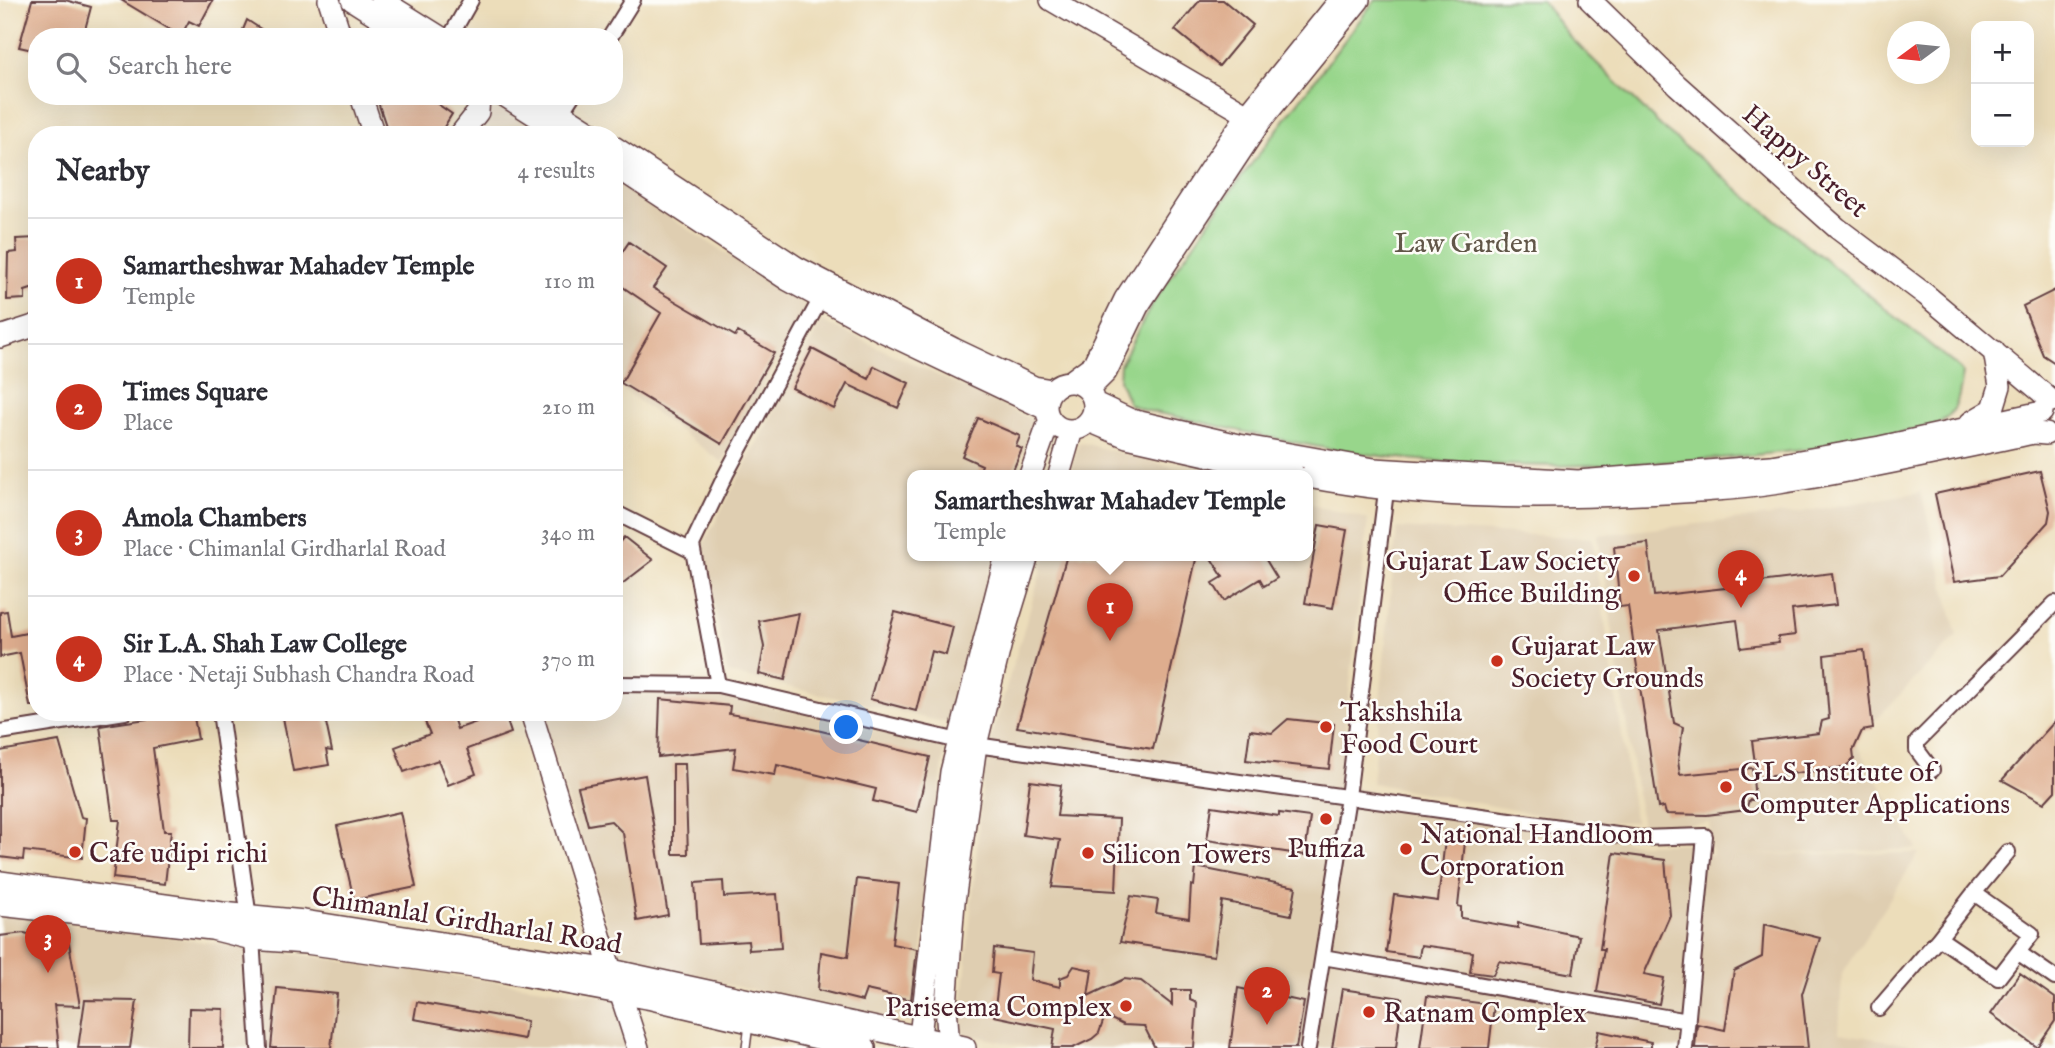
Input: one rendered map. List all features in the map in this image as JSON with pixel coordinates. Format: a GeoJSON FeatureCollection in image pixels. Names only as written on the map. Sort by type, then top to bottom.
{"type":"FeatureCollection","features":[{"type":"Feature","properties":{"kind":"main road"},"geometry":{"type":"LineString","coordinates":[[329,0],[338,28]]}},
{"type":"Feature","properties":{"kind":"main road"},"geometry":{"type":"LineString","coordinates":[[352,0],[396,28]]}},
{"type":"Feature","properties":{"kind":"main road"},"geometry":{"type":"LineString","coordinates":[[381,0],[426,28]]}},
{"type":"Feature","properties":{"kind":"main road"},"geometry":{"type":"LineString","coordinates":[[1051,0],[1254,118]]}},
{"type":"Feature","properties":{"kind":"main road"},"geometry":{"type":"LineString","coordinates":[[1033,470],[1093,366],[1125,299],[1340,0]]}},
{"type":"Feature","properties":{"kind":"main road"},"geometry":{"type":"LineString","coordinates":[[1254,118],[1359,0]]}},
{"type":"Feature","properties":{"kind":"main road","name":"Happy Street"},"geometry":{"type":"LineString","coordinates":[[1590,0],[1677,85],[1837,228],[1994,351],[2050,404]]}},
{"type":"Feature","properties":{"kind":"main road"},"geometry":{"type":"LineString","coordinates":[[364,105],[371,126]]}},
{"type":"Feature","properties":{"kind":"main road"},"geometry":{"type":"LineString","coordinates":[[467,126],[478,112],[478,105]]}},
{"type":"Feature","properties":{"kind":"main road"},"geometry":{"type":"LineString","coordinates":[[519,105],[552,126]]}},
{"type":"Feature","properties":{"kind":"main road"},"geometry":{"type":"LineString","coordinates":[[567,105],[587,126]]}},
{"type":"Feature","properties":{"kind":"main road"},"geometry":{"type":"LineString","coordinates":[[623,153],[796,267],[954,349],[1070,405],[1127,437],[1273,470]]}},
{"type":"Feature","properties":{"kind":"main road"},"geometry":{"type":"LineString","coordinates":[[623,171],[788,280],[947,363],[1070,405],[1239,445],[1374,469],[1578,481],[1771,466],[1952,433],[2050,404]]}},
{"type":"Feature","properties":{"kind":"main road"},"geometry":{"type":"LineString","coordinates":[[0,337],[28,328]]}},
{"type":"Feature","properties":{"kind":"main road"},"geometry":{"type":"LineString","coordinates":[[1952,433],[1993,409],[2000,386],[1994,351]]}},
{"type":"Feature","properties":{"kind":"main road"},"geometry":{"type":"LineString","coordinates":[[2050,404],[2042,428],[2051,438]]}},
{"type":"Feature","properties":{"kind":"main road"},"geometry":{"type":"LineString","coordinates":[[1060,470],[1070,405]]}},
{"type":"Feature","properties":{"kind":"main road"},"geometry":{"type":"LineString","coordinates":[[1313,478],[1386,491],[1459,496],[1579,497],[1693,491],[1777,484],[2034,433],[2051,438]]}},
{"type":"Feature","properties":{"kind":"main road"},"geometry":{"type":"LineString","coordinates":[[954,1047],[946,1005],[968,742],[1005,561]]}},
{"type":"Feature","properties":{"kind":"main road"},"geometry":{"type":"LineString","coordinates":[[922,1042],[951,772],[968,742],[1026,561]]}},
{"type":"Feature","properties":{"kind":"main road"},"geometry":{"type":"LineString","coordinates":[[534,721],[638,1048]]}},
{"type":"Feature","properties":{"kind":"main road","name":"Chimanlal Girdharlal Road"},"geometry":{"type":"LineString","coordinates":[[0,883],[250,928]]}},
{"type":"Feature","properties":{"kind":"main road","name":"Chimanlal Girdharlal Road"},"geometry":{"type":"LineString","coordinates":[[0,904],[212,928],[250,928],[304,922],[954,1047]]}},
{"type":"Feature","properties":{"kind":"main road","name":"Chimanlal Girdharlal Road"},"geometry":{"type":"LineString","coordinates":[[615,982],[750,1020],[864,1048]]}},
{"type":"Feature","properties":{"kind":"street"},"geometry":{"type":"LineString","coordinates":[[455,28],[471,0]]}},
{"type":"Feature","properties":{"kind":"street"},"geometry":{"type":"LineString","coordinates":[[616,28],[633,0]]}},
{"type":"Feature","properties":{"kind":"street"},"geometry":{"type":"LineString","coordinates":[[718,685],[692,551],[726,474],[821,298]]}},
{"type":"Feature","properties":{"kind":"street"},"geometry":{"type":"LineString","coordinates":[[1308,1048],[1348,797],[1386,491]]}},
{"type":"Feature","properties":{"kind":"street"},"geometry":{"type":"LineString","coordinates":[[623,516],[692,551]]}},
{"type":"Feature","properties":{"kind":"street"},"geometry":{"type":"LineString","coordinates":[[1932,770],[1917,750],[1917,742],[2055,603]]}},
{"type":"Feature","properties":{"kind":"street"},"geometry":{"type":"LineString","coordinates":[[623,684],[718,685],[968,742],[1639,838],[1705,836],[1685,1048]]}},
{"type":"Feature","properties":{"kind":"street"},"geometry":{"type":"LineString","coordinates":[[0,732],[69,721]]}},
{"type":"Feature","properties":{"kind":"street"},"geometry":{"type":"LineString","coordinates":[[221,721],[250,928],[259,1048]]}},
{"type":"Feature","properties":{"kind":"street"},"geometry":{"type":"LineString","coordinates":[[1880,1008],[2008,852]]}},
{"type":"Feature","properties":{"kind":"street"},"geometry":{"type":"LineString","coordinates":[[1939,938],[1998,978],[2019,953],[2032,934],[1974,893]]}},
{"type":"Feature","properties":{"kind":"street"},"geometry":{"type":"LineString","coordinates":[[2019,953],[2055,978]]}},
{"type":"Feature","properties":{"kind":"street"},"geometry":{"type":"LineString","coordinates":[[1323,957],[1688,1021]]}},
{"type":"Feature","properties":{"kind":"lane"},"geometry":{"type":"LineString","coordinates":[[746,1048],[750,1020]]}},
{"type":"Feature","properties":{"kind":"shaded area"},"geometry":{"type":"Polygon","coordinates":[[[494,105],[498,105],[530,126],[478,126],[494,105]]]}},
{"type":"Feature","properties":{"kind":"shaded area"},"geometry":{"type":"Polygon","coordinates":[[[623,187],[807,306],[722,462],[623,390],[623,187]]]}},
{"type":"Feature","properties":{"kind":"shaded area"},"geometry":{"type":"Polygon","coordinates":[[[822,321],[1033,420],[1018,470],[907,470],[907,561],[993,561],[947,723],[728,673],[702,547],[822,321]]]}},
{"type":"Feature","properties":{"kind":"shaded area"},"geometry":{"type":"Polygon","coordinates":[[[1079,442],[1183,470],[1071,470],[1079,442]]]}},
{"type":"Feature","properties":{"kind":"shaded area"},"geometry":{"type":"Polygon","coordinates":[[[1921,492],[1957,636],[1855,741],[1917,849],[1731,855],[1919,853],[1842,974],[1839,1033],[1935,1048],[1032,1048],[960,1033],[985,759],[1044,561],[1313,561],[1313,504],[1368,519],[1339,785],[1639,844],[1708,843],[1709,856],[1712,856],[1709,823],[1642,827],[1598,535],[1796,513],[1921,492]]]}},
{"type":"Feature","properties":{"kind":"shaded area","name":"Gujarat Law Society Grounds"},"geometry":{"type":"Polygon","coordinates":[[[1397,528],[1592,538],[1635,822],[1576,822],[1372,783],[1397,528]]]}},
{"type":"Feature","properties":{"kind":"shaded area"},"geometry":{"type":"Polygon","coordinates":[[[623,694],[722,696],[945,746],[914,1023],[619,962],[543,721],[623,721],[623,694]]]}},
{"type":"Feature","properties":{"kind":"shaded area"},"geometry":{"type":"Polygon","coordinates":[[[0,914],[617,998],[634,1048],[0,1048],[0,914]]]}},
{"type":"Feature","properties":{"kind":"green space","name":"Law Garden"},"geometry":{"type":"Polygon","coordinates":[[[1375,0],[1541,0],[1570,37],[1666,131],[1960,369],[1963,373],[1960,390],[1956,405],[1948,417],[1933,426],[1818,448],[1685,461],[1567,466],[1448,462],[1331,449],[1143,410],[1129,404],[1119,380],[1120,365],[1152,304],[1222,203],[1375,0]]]}},
{"type":"Feature","properties":{"kind":"building"},"geometry":{"type":"Polygon","coordinates":[[[32,0],[65,0],[91,7],[85,28],[28,28],[28,49],[19,47],[32,0]]]}},
{"type":"Feature","properties":{"kind":"building"},"geometry":{"type":"Polygon","coordinates":[[[121,0],[213,0],[199,26],[189,21],[185,28],[168,28],[121,0]]]}},
{"type":"Feature","properties":{"kind":"building"},"geometry":{"type":"Polygon","coordinates":[[[1200,0],[1223,0],[1253,25],[1219,66],[1175,30],[1200,0]]]}},
{"type":"Feature","properties":{"kind":"building"},"geometry":{"type":"Polygon","coordinates":[[[247,20],[259,28],[244,28],[247,20]]]}},
{"type":"Feature","properties":{"kind":"building"},"geometry":{"type":"Polygon","coordinates":[[[379,105],[439,105],[452,114],[445,126],[386,126],[379,105]]]}},
{"type":"Feature","properties":{"kind":"building"},"geometry":{"type":"Polygon","coordinates":[[[28,238],[28,290],[25,291],[25,299],[7,300],[8,253],[17,252],[16,239],[28,238]]]}},
{"type":"Feature","properties":{"kind":"building"},"geometry":{"type":"Polygon","coordinates":[[[629,242],[667,268],[653,288],[735,336],[738,332],[774,353],[722,444],[623,384],[623,380],[661,313],[623,287],[623,251],[629,242]]]}},
{"type":"Feature","properties":{"kind":"building"},"geometry":{"type":"Polygon","coordinates":[[[2055,290],[2055,363],[2043,355],[2023,306],[2055,290]]]}},
{"type":"Feature","properties":{"kind":"building"},"geometry":{"type":"Polygon","coordinates":[[[812,349],[869,379],[874,366],[909,383],[898,408],[847,384],[834,409],[792,388],[812,349]]]}},
{"type":"Feature","properties":{"kind":"building"},"geometry":{"type":"Polygon","coordinates":[[[978,418],[1020,436],[1016,446],[1022,449],[1013,470],[980,470],[982,465],[962,456],[978,418]]]}},
{"type":"Feature","properties":{"kind":"building"},"geometry":{"type":"Polygon","coordinates":[[[2040,471],[2050,511],[2048,522],[1999,576],[1954,582],[1935,494],[2040,471]]]}},
{"type":"Feature","properties":{"kind":"building"},"geometry":{"type":"Polygon","coordinates":[[[1319,525],[1347,530],[1333,608],[1305,603],[1319,525]]]}},
{"type":"Feature","properties":{"kind":"building"},"geometry":{"type":"Polygon","coordinates":[[[623,538],[653,560],[623,583],[623,538]]]}},
{"type":"Feature","properties":{"kind":"building"},"geometry":{"type":"Polygon","coordinates":[[[1648,543],[1654,596],[1734,587],[1733,575],[1759,572],[1760,582],[1832,573],[1836,605],[1792,610],[1795,635],[1778,637],[1779,643],[1741,648],[1737,620],[1659,630],[1674,723],[1683,727],[1678,761],[1680,775],[1752,768],[1755,800],[1749,800],[1746,810],[1707,815],[1666,814],[1664,807],[1658,808],[1628,606],[1620,607],[1614,547],[1648,543]]]}},
{"type":"Feature","properties":{"kind":"building"},"geometry":{"type":"Polygon","coordinates":[[[1065,561],[1196,561],[1153,749],[1017,727],[1065,561]]]}},
{"type":"Feature","properties":{"kind":"building"},"geometry":{"type":"Polygon","coordinates":[[[1213,561],[1267,561],[1277,578],[1264,586],[1260,579],[1224,601],[1213,583],[1223,577],[1213,561]]]}},
{"type":"Feature","properties":{"kind":"building"},"geometry":{"type":"Polygon","coordinates":[[[7,611],[11,636],[28,633],[28,695],[20,653],[0,657],[0,612],[7,611]]]}},
{"type":"Feature","properties":{"kind":"building"},"geometry":{"type":"Polygon","coordinates":[[[895,612],[953,627],[946,655],[931,651],[916,711],[870,699],[895,612]]]}},
{"type":"Feature","properties":{"kind":"building"},"geometry":{"type":"Polygon","coordinates":[[[799,613],[785,680],[759,674],[764,647],[759,621],[799,613]]]}},
{"type":"Feature","properties":{"kind":"building"},"geometry":{"type":"Polygon","coordinates":[[[1864,650],[1873,729],[1862,731],[1853,751],[1854,759],[1845,767],[1757,778],[1752,741],[1819,733],[1822,721],[1829,719],[1824,655],[1864,650]]]}},
{"type":"Feature","properties":{"kind":"building"},"geometry":{"type":"Polygon","coordinates":[[[660,699],[730,706],[729,714],[796,725],[930,757],[917,812],[873,801],[876,789],[777,765],[775,775],[733,768],[736,748],[658,757],[660,699]]]}},
{"type":"Feature","properties":{"kind":"building"},"geometry":{"type":"Polygon","coordinates":[[[1288,719],[1334,724],[1329,769],[1246,760],[1250,730],[1272,733],[1288,719]]]}},
{"type":"Feature","properties":{"kind":"building"},"geometry":{"type":"Polygon","coordinates":[[[133,721],[195,721],[198,739],[153,748],[164,831],[171,831],[165,884],[113,878],[120,820],[113,820],[100,726],[133,721]]]}},
{"type":"Feature","properties":{"kind":"building"},"geometry":{"type":"Polygon","coordinates":[[[284,721],[326,721],[332,751],[326,750],[329,765],[293,771],[284,721]]]}},
{"type":"Feature","properties":{"kind":"building"},"geometry":{"type":"Polygon","coordinates":[[[425,721],[454,721],[457,729],[479,721],[507,721],[511,733],[467,749],[476,774],[448,785],[438,760],[404,772],[395,747],[430,734],[425,721]]]}},
{"type":"Feature","properties":{"kind":"building"},"geometry":{"type":"Polygon","coordinates":[[[2055,721],[2055,791],[2044,803],[2002,780],[2055,721]]]}},
{"type":"Feature","properties":{"kind":"building"},"geometry":{"type":"Polygon","coordinates":[[[59,741],[81,817],[86,818],[82,858],[24,851],[23,860],[0,857],[0,751],[59,741]]]}},
{"type":"Feature","properties":{"kind":"building"},"geometry":{"type":"Polygon","coordinates":[[[673,764],[685,764],[688,854],[673,854],[673,764]]]}},
{"type":"Feature","properties":{"kind":"building"},"geometry":{"type":"Polygon","coordinates":[[[645,775],[668,915],[637,921],[623,833],[611,821],[588,825],[578,787],[645,775]]]}},
{"type":"Feature","properties":{"kind":"building","name":"Silicon Towers"},"geometry":{"type":"Polygon","coordinates":[[[1030,781],[1061,785],[1057,816],[1119,819],[1116,891],[1052,887],[1060,840],[1023,835],[1030,781]]]}},
{"type":"Feature","properties":{"kind":"building"},"geometry":{"type":"Polygon","coordinates":[[[1212,806],[1279,816],[1279,813],[1310,817],[1305,855],[1207,840],[1212,806]]]}},
{"type":"Feature","properties":{"kind":"building"},"geometry":{"type":"Polygon","coordinates":[[[400,812],[416,887],[354,900],[337,826],[400,812]]]}},
{"type":"Feature","properties":{"kind":"building"},"geometry":{"type":"Polygon","coordinates":[[[1446,831],[1466,833],[1458,906],[1461,907],[1461,918],[1518,928],[1518,923],[1579,936],[1573,974],[1499,961],[1493,975],[1470,972],[1473,952],[1421,945],[1419,957],[1386,952],[1394,895],[1438,901],[1446,831]]]}},
{"type":"Feature","properties":{"kind":"building"},"geometry":{"type":"Polygon","coordinates":[[[1614,853],[1665,860],[1670,915],[1644,974],[1664,978],[1659,1004],[1597,992],[1604,949],[1600,949],[1614,853]]]}},
{"type":"Feature","properties":{"kind":"building"},"geometry":{"type":"Polygon","coordinates":[[[1196,867],[1296,887],[1291,915],[1222,901],[1214,956],[1120,942],[1131,896],[1158,900],[1156,913],[1189,918],[1191,885],[1194,886],[1196,867]]]}},
{"type":"Feature","properties":{"kind":"building"},"geometry":{"type":"Polygon","coordinates":[[[857,879],[899,884],[892,944],[917,949],[911,1000],[866,990],[862,1001],[818,990],[821,952],[848,957],[857,879]]]}},
{"type":"Feature","properties":{"kind":"building"},"geometry":{"type":"Polygon","coordinates":[[[723,881],[724,897],[777,894],[781,948],[749,950],[748,941],[699,944],[695,883],[723,881]]]}},
{"type":"Feature","properties":{"kind":"building"},"geometry":{"type":"Polygon","coordinates":[[[1764,924],[1820,938],[1802,994],[1808,1048],[1695,1048],[1697,1024],[1725,1030],[1734,971],[1762,957],[1764,924]]]}},
{"type":"Feature","properties":{"kind":"building"},"geometry":{"type":"Polygon","coordinates":[[[24,933],[69,943],[80,1006],[54,1005],[59,1048],[0,1048],[0,936],[24,933]]]}},
{"type":"Feature","properties":{"kind":"building","name":"Pariseema Complex"},"geometry":{"type":"Polygon","coordinates":[[[994,948],[1033,953],[1030,980],[1060,987],[1060,978],[1068,975],[1074,966],[1092,970],[1088,996],[1124,979],[1141,981],[1172,1005],[1172,990],[1190,990],[1190,1000],[1197,1003],[1194,1048],[1155,1048],[1144,1026],[1123,1025],[1105,1016],[1099,1033],[1092,1039],[1073,1048],[1052,1048],[1055,1029],[994,1016],[999,974],[992,973],[994,948]]]}},
{"type":"Feature","properties":{"kind":"building"},"geometry":{"type":"Polygon","coordinates":[[[2020,973],[2055,998],[2055,1021],[2037,1047],[1991,1014],[2020,973]]]}},
{"type":"Feature","properties":{"kind":"building"},"geometry":{"type":"Polygon","coordinates":[[[277,988],[337,994],[331,1048],[271,1048],[277,988]]]}},
{"type":"Feature","properties":{"kind":"building"},"geometry":{"type":"Polygon","coordinates":[[[1238,988],[1304,1002],[1296,1048],[1230,1048],[1238,988]]]}},
{"type":"Feature","properties":{"kind":"building","name":"Ratnam Complex"},"geometry":{"type":"Polygon","coordinates":[[[1342,989],[1402,998],[1396,1048],[1332,1048],[1342,989]]]}},
{"type":"Feature","properties":{"kind":"building"},"geometry":{"type":"Polygon","coordinates":[[[1427,996],[1494,1005],[1489,1048],[1420,1048],[1427,996]]]}},
{"type":"Feature","properties":{"kind":"building"},"geometry":{"type":"Polygon","coordinates":[[[85,1000],[137,1001],[130,1048],[78,1048],[85,1000]]]}},
{"type":"Feature","properties":{"kind":"building"},"geometry":{"type":"Polygon","coordinates":[[[417,1002],[527,1021],[524,1039],[414,1019],[417,1002]]]}},
{"type":"Feature","properties":{"kind":"building"},"geometry":{"type":"Polygon","coordinates":[[[189,1008],[224,1009],[223,1048],[188,1048],[189,1008]]]}},
{"type":"Feature","properties":{"kind":"building"},"geometry":{"type":"Polygon","coordinates":[[[1599,1031],[1651,1042],[1651,1048],[1595,1048],[1599,1031]]]}},
{"type":"Feature","properties":{"kind":"place","name":"Gujarat Law Society Office Building"},"geometry":{"type":"Point","coordinates":[1634,576]}},
{"type":"Feature","properties":{"kind":"place","name":"Sir L.A. Shah Law College"},"geometry":{"type":"Point","coordinates":[1741,608]}},
{"type":"Feature","properties":{"kind":"place","name":"Samartheshwar Mahadev Temple"},"geometry":{"type":"Point","coordinates":[1110,641]}},
{"type":"Feature","properties":{"kind":"place","name":"Gujarat Law Society Grounds"},"geometry":{"type":"Point","coordinates":[1497,661]}},
{"type":"Feature","properties":{"kind":"place","name":"Takshshila Food Court"},"geometry":{"type":"Point","coordinates":[1326,727]}},
{"type":"Feature","properties":{"kind":"place","name":"GLS Institute of Computer Applications"},"geometry":{"type":"Point","coordinates":[1726,787]}},
{"type":"Feature","properties":{"kind":"place","name":"Puffiza"},"geometry":{"type":"Point","coordinates":[1326,819]}},
{"type":"Feature","properties":{"kind":"place","name":"National Handloom Corporation"},"geometry":{"type":"Point","coordinates":[1406,849]}},
{"type":"Feature","properties":{"kind":"place","name":"Cafe udipi richi"},"geometry":{"type":"Point","coordinates":[75,852]}},
{"type":"Feature","properties":{"kind":"place","name":"Silicon Towers"},"geometry":{"type":"Point","coordinates":[1088,853]}},
{"type":"Feature","properties":{"kind":"place","name":"Amola Chambers"},"geometry":{"type":"Point","coordinates":[48,973]}},
{"type":"Feature","properties":{"kind":"place","name":"Pariseema Complex"},"geometry":{"type":"Point","coordinates":[1126,1006]}},
{"type":"Feature","properties":{"kind":"place","name":"Ratnam Complex"},"geometry":{"type":"Point","coordinates":[1369,1012]}},
{"type":"Feature","properties":{"kind":"place","name":"Times Square"},"geometry":{"type":"Point","coordinates":[1267,1025]}}]}
